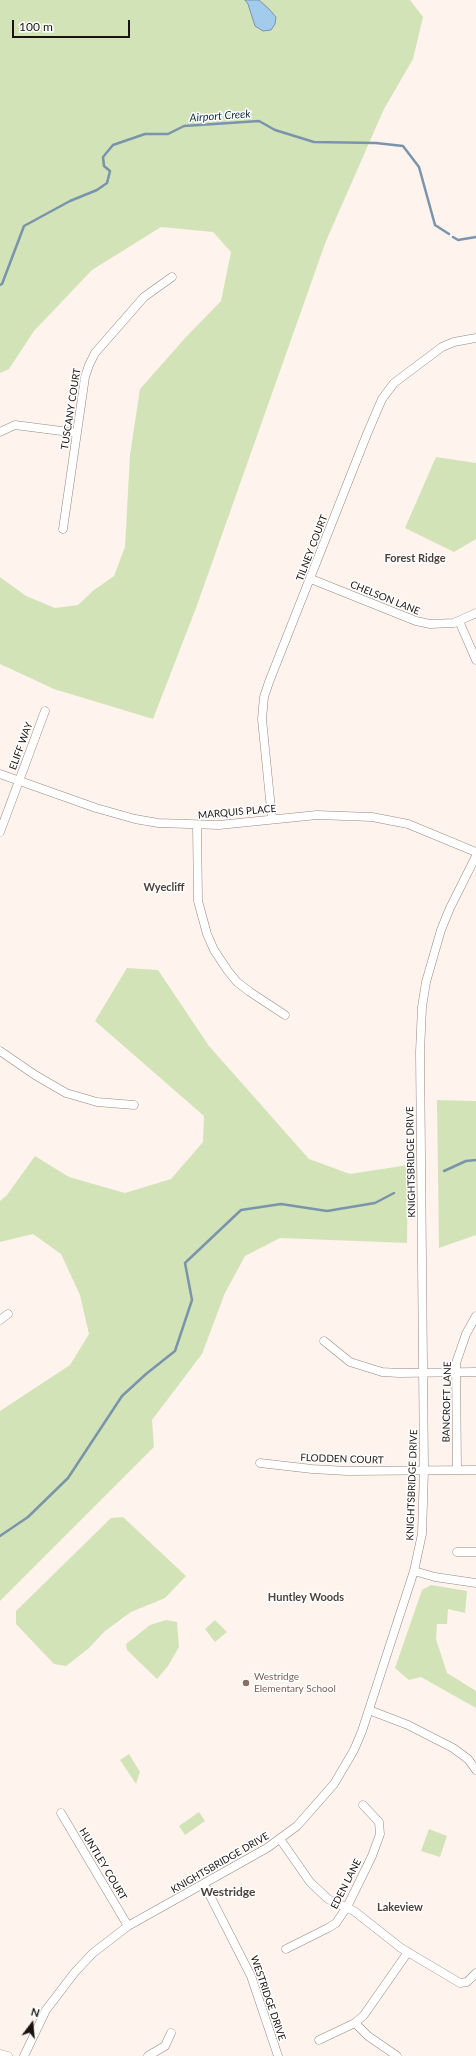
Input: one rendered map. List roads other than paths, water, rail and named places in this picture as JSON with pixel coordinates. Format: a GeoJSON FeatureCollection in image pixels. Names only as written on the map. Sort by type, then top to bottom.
{"type":"FeatureCollection","features":[{"type":"Feature","properties":{"kind":"street","name":"TUSCANY COURT"},"geometry":{"type":"LineString","coordinates":[[63,529],[85,377],[95,353],[144,297],[172,277]]}},
{"type":"Feature","properties":{"kind":"street","name":"TILNEY COURT"},"geometry":{"type":"LineString","coordinates":[[272,819],[262,719],[264,697],[367,434],[388,391],[394,383],[442,347],[454,342],[476,338]]}},
{"type":"Feature","properties":{"kind":"street"},"geometry":{"type":"LineString","coordinates":[[0,432],[15,425],[77,433]]}},
{"type":"Feature","properties":{"kind":"street","name":"CHELSON LANE"},"geometry":{"type":"LineString","coordinates":[[311,579],[419,622],[443,625],[459,621],[476,613]]}},
{"type":"Feature","properties":{"kind":"street"},"geometry":{"type":"LineString","coordinates":[[459,621],[476,660]]}},
{"type":"Feature","properties":{"kind":"street","name":"ELIFF WAY"},"geometry":{"type":"LineString","coordinates":[[0,832],[44,711]]}},
{"type":"Feature","properties":{"kind":"street","name":"MARQUIS PLACE"},"geometry":{"type":"LineString","coordinates":[[0,774],[135,819],[158,823],[197,826],[317,815],[372,817],[408,824],[476,852]]}},
{"type":"Feature","properties":{"kind":"street"},"geometry":{"type":"LineString","coordinates":[[197,826],[198,901],[207,934],[214,950],[237,982],[285,1015]]}},
{"type":"Feature","properties":{"kind":"street","name":"KNIGHTSBRIDGE DRIVE"},"geometry":{"type":"LineString","coordinates":[[24,2056],[35,2030],[58,1992],[93,1953],[128,1926],[204,1884],[280,1839],[311,1812],[334,1784],[354,1750],[369,1710],[414,1571],[422,1534],[424,1470],[420,1052],[422,1007],[431,962],[441,930],[450,908],[476,856]]}},
{"type":"Feature","properties":{"kind":"street"},"geometry":{"type":"LineString","coordinates":[[0,1051],[35,1075],[66,1093],[97,1102],[134,1105]]}},
{"type":"Feature","properties":{"kind":"street"},"geometry":{"type":"LineString","coordinates":[[0,1320],[8,1314]]}},
{"type":"Feature","properties":{"kind":"street","name":"BANCROFT LANE"},"geometry":{"type":"LineString","coordinates":[[457,1470],[456,1363],[460,1348],[476,1316]]}},
{"type":"Feature","properties":{"kind":"street"},"geometry":{"type":"LineString","coordinates":[[324,1341],[342,1357],[366,1368],[399,1374],[476,1372]]}},
{"type":"Feature","properties":{"kind":"street","name":"FLODDEN COURT"},"geometry":{"type":"LineString","coordinates":[[260,1463],[291,1467],[339,1470],[476,1470]]}},
{"type":"Feature","properties":{"kind":"street"},"geometry":{"type":"LineString","coordinates":[[457,1552],[476,1552]]}},
{"type":"Feature","properties":{"kind":"street"},"geometry":{"type":"LineString","coordinates":[[414,1571],[435,1577],[476,1583]]}},
{"type":"Feature","properties":{"kind":"street"},"geometry":{"type":"LineString","coordinates":[[369,1710],[408,1725],[454,1748],[468,1759],[476,1770]]}},
{"type":"Feature","properties":{"kind":"street","name":"EDEN LANE"},"geometry":{"type":"LineString","coordinates":[[286,1949],[328,1928],[339,1919],[347,1907],[372,1856],[380,1834],[379,1822],[363,1805]]}},
{"type":"Feature","properties":{"kind":"street","name":"HUNTLEY COURT"},"geometry":{"type":"LineString","coordinates":[[61,1813],[128,1926]]}},
{"type":"Feature","properties":{"kind":"street"},"geometry":{"type":"LineString","coordinates":[[280,1839],[318,1891],[338,1905],[347,1907],[408,1952],[460,1983],[467,1982],[476,1973]]}},
{"type":"Feature","properties":{"kind":"street","name":"WESTRIDGE DRIVE"},"geometry":{"type":"LineString","coordinates":[[204,1884],[251,1976],[278,2056]]}},
{"type":"Feature","properties":{"kind":"street"},"geometry":{"type":"LineString","coordinates":[[319,2040],[355,2023],[364,2016],[408,1952]]}},
{"type":"Feature","properties":{"kind":"street"},"geometry":{"type":"LineString","coordinates":[[355,2023],[368,2036],[397,2056]]}},
{"type":"Feature","properties":{"kind":"street"},"geometry":{"type":"LineString","coordinates":[[148,2056],[165,2046],[171,2033]]}},
{"type":"Feature","properties":{"kind":"street"},"geometry":{"type":"LineString","coordinates":[[0,2054],[8,2056]]}},
{"type":"Feature","properties":{"kind":"water"},"geometry":{"type":"Polygon","coordinates":[[[245,0],[259,0],[276,17],[275,24],[271,30],[263,31],[255,26],[248,4],[245,0]]]}},
{"type":"Feature","properties":{"kind":"waterway","name":"Airport Creek"},"geometry":{"type":"LineString","coordinates":[[0,285],[2,284],[24,226],[70,201],[97,190],[107,183],[110,171],[104,166],[103,157],[113,145],[145,134],[168,134],[184,126],[259,121],[275,130],[314,142],[376,143],[403,146],[419,167],[435,225],[449,234]]}},
{"type":"Feature","properties":{"kind":"waterway","name":"Airport Creek"},"geometry":{"type":"LineString","coordinates":[[453,237],[458,240],[476,237]]}},
{"type":"Feature","properties":{"kind":"waterway"},"geometry":{"type":"LineString","coordinates":[[444,1171],[466,1161],[476,1160]]}},
{"type":"Feature","properties":{"kind":"waterway"},"geometry":{"type":"LineString","coordinates":[[0,1536],[28,1517],[68,1478],[122,1396],[146,1374],[175,1351],[192,1300],[185,1263],[241,1210],[281,1204],[327,1211],[375,1203],[394,1193]]}},
{"type":"Feature","properties":{"kind":"place","name":"Westridge Elementary School"},"geometry":{"type":"Point","coordinates":[246,1683]}},
{"type":"Feature","properties":{"kind":"district","name":"Forest Ridge"},"geometry":{"type":"Point","coordinates":[415,558]}},
{"type":"Feature","properties":{"kind":"district","name":"Wyecliff"},"geometry":{"type":"Point","coordinates":[164,887]}},
{"type":"Feature","properties":{"kind":"district","name":"Huntley Woods"},"geometry":{"type":"Point","coordinates":[306,1597]}},
{"type":"Feature","properties":{"kind":"district","name":"Westridge"},"geometry":{"type":"Point","coordinates":[228,1892]}},
{"type":"Feature","properties":{"kind":"district","name":"Lakeview"},"geometry":{"type":"Point","coordinates":[400,1907]}}]}
